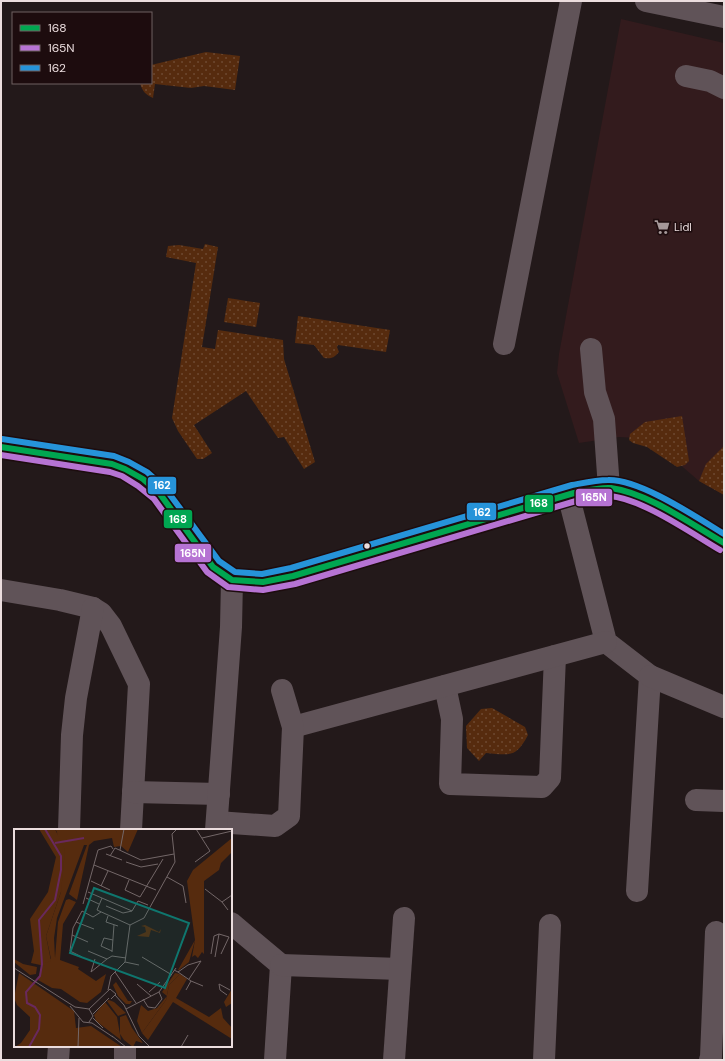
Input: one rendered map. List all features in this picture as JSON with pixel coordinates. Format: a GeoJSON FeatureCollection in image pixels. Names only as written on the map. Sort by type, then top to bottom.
{"type":"FeatureCollection","features":[{"type":"Feature","properties":{"kind":"street"},"geometry":{"type":"LineString","coordinates":[[504,344],[571,1]]}},
{"type":"Feature","properties":{"kind":"street"},"geometry":{"type":"LineString","coordinates":[[646,1],[724,17]]}},
{"type":"Feature","properties":{"kind":"street"},"geometry":{"type":"LineString","coordinates":[[686,76],[710,81],[724,88]]}},
{"type":"Feature","properties":{"kind":"street"},"geometry":{"type":"LineString","coordinates":[[591,348],[595,392],[604,419],[609,488]]}},
{"type":"Feature","properties":{"kind":"street"},"geometry":{"type":"LineString","coordinates":[[1,447],[112,464],[143,479],[160,494],[213,567],[232,580],[263,582],[292,576],[568,494],[609,488],[634,492],[724,543]]}},
{"type":"Feature","properties":{"kind":"street"},"geometry":{"type":"LineString","coordinates":[[568,494],[606,642],[650,676],[724,707]]}},
{"type":"Feature","properties":{"kind":"street"},"geometry":{"type":"LineString","coordinates":[[232,580],[231,627],[216,826],[275,826],[290,816],[293,727],[282,690]]}},
{"type":"Feature","properties":{"kind":"street"},"geometry":{"type":"LineString","coordinates":[[1,590],[60,600],[93,608],[101,613],[111,626],[139,684],[131,829]]}},
{"type":"Feature","properties":{"kind":"street"},"geometry":{"type":"LineString","coordinates":[[69,829],[72,734],[76,698],[93,608]]}},
{"type":"Feature","properties":{"kind":"street"},"geometry":{"type":"LineString","coordinates":[[293,727],[606,642]]}},
{"type":"Feature","properties":{"kind":"street"},"geometry":{"type":"LineString","coordinates":[[444,686],[452,719],[450,784],[542,787],[550,778],[555,656]]}},
{"type":"Feature","properties":{"kind":"street"},"geometry":{"type":"LineString","coordinates":[[637,891],[650,676]]}},
{"type":"Feature","properties":{"kind":"street"},"geometry":{"type":"LineString","coordinates":[[133,792],[218,794]]}},
{"type":"Feature","properties":{"kind":"street"},"geometry":{"type":"LineString","coordinates":[[696,800],[724,801]]}},
{"type":"Feature","properties":{"kind":"street"},"geometry":{"type":"LineString","coordinates":[[394,1060],[404,918]]}},
{"type":"Feature","properties":{"kind":"street"},"geometry":{"type":"LineString","coordinates":[[232,924],[281,965],[400,969]]}},
{"type":"Feature","properties":{"kind":"street"},"geometry":{"type":"LineString","coordinates":[[544,1060],[550,925]]}},
{"type":"Feature","properties":{"kind":"street"},"geometry":{"type":"LineString","coordinates":[[710,1060],[716,932]]}},
{"type":"Feature","properties":{"kind":"street"},"geometry":{"type":"LineString","coordinates":[[275,1060],[281,965]]}},
{"type":"Feature","properties":{"kind":"street"},"geometry":{"type":"LineString","coordinates":[[58,1060],[59,1047]]}},
{"type":"Feature","properties":{"kind":"street"},"geometry":{"type":"LineString","coordinates":[[125,1047],[125,1060]]}},
{"type":"Feature","properties":{"kind":"shaded area"},"geometry":{"type":"Polygon","coordinates":[[[621,19],[724,43],[724,495],[699,481],[670,456],[637,438],[619,437],[579,443],[557,373],[559,354],[621,19]]]}},
{"type":"Feature","properties":{"kind":"shaded area"},"geometry":{"type":"Polygon","coordinates":[[[206,52],[240,56],[235,90],[204,86],[191,88],[155,84],[153,98],[146,94],[140,84],[152,84],[152,65],[206,52]]]}},
{"type":"Feature","properties":{"kind":"shaded area"},"geometry":{"type":"Polygon","coordinates":[[[205,244],[218,247],[202,347],[215,349],[218,330],[283,340],[284,359],[315,462],[304,469],[284,437],[278,438],[246,391],[194,425],[212,453],[203,459],[197,459],[178,431],[172,418],[196,263],[166,257],[168,246],[179,245],[203,249],[205,244]]]}},
{"type":"Feature","properties":{"kind":"shaded area"},"geometry":{"type":"Polygon","coordinates":[[[228,298],[260,303],[256,327],[224,322],[228,298]]]}},
{"type":"Feature","properties":{"kind":"shaded area"},"geometry":{"type":"Polygon","coordinates":[[[298,316],[390,330],[386,352],[338,345],[337,347],[339,352],[336,356],[332,358],[324,358],[314,345],[295,343],[298,316]]]}},
{"type":"Feature","properties":{"kind":"shaded area"},"geometry":{"type":"Polygon","coordinates":[[[682,416],[689,461],[685,465],[677,467],[647,447],[633,443],[629,440],[630,434],[645,422],[682,416]]]}},
{"type":"Feature","properties":{"kind":"shaded area"},"geometry":{"type":"Polygon","coordinates":[[[724,446],[724,495],[699,481],[706,464],[724,446]]]}},
{"type":"Feature","properties":{"kind":"shaded area"},"geometry":{"type":"Polygon","coordinates":[[[492,708],[525,727],[528,735],[520,748],[516,751],[507,754],[486,753],[479,761],[467,748],[466,726],[481,709],[492,708]]]}},
{"type":"Feature","properties":{"kind":"transit line","name":"162"},"geometry":{"type":"LineString","coordinates":[[2,439],[114,456],[147,472],[165,488],[219,561],[235,572],[262,574],[291,568],[572,485],[603,480],[621,481],[651,492],[668,500],[724,534]]}},
{"type":"Feature","properties":{"kind":"transit line","name":"168"},"geometry":{"type":"LineString","coordinates":[[1,447],[112,464],[143,479],[160,494],[213,567],[232,580],[263,582],[293,576],[574,493],[602,488],[611,488],[640,496],[669,510],[724,543]]}},
{"type":"Feature","properties":{"kind":"transit line","name":"165N"},"geometry":{"type":"LineString","coordinates":[[1,455],[110,472],[122,476],[138,486],[154,499],[207,572],[228,587],[263,590],[295,584],[576,501],[605,496],[622,498],[651,509],[720,550]]}},
{"type":"Feature","properties":{"kind":"place","name":"Lidl"},"geometry":{"type":"Point","coordinates":[662,227]}}]}
